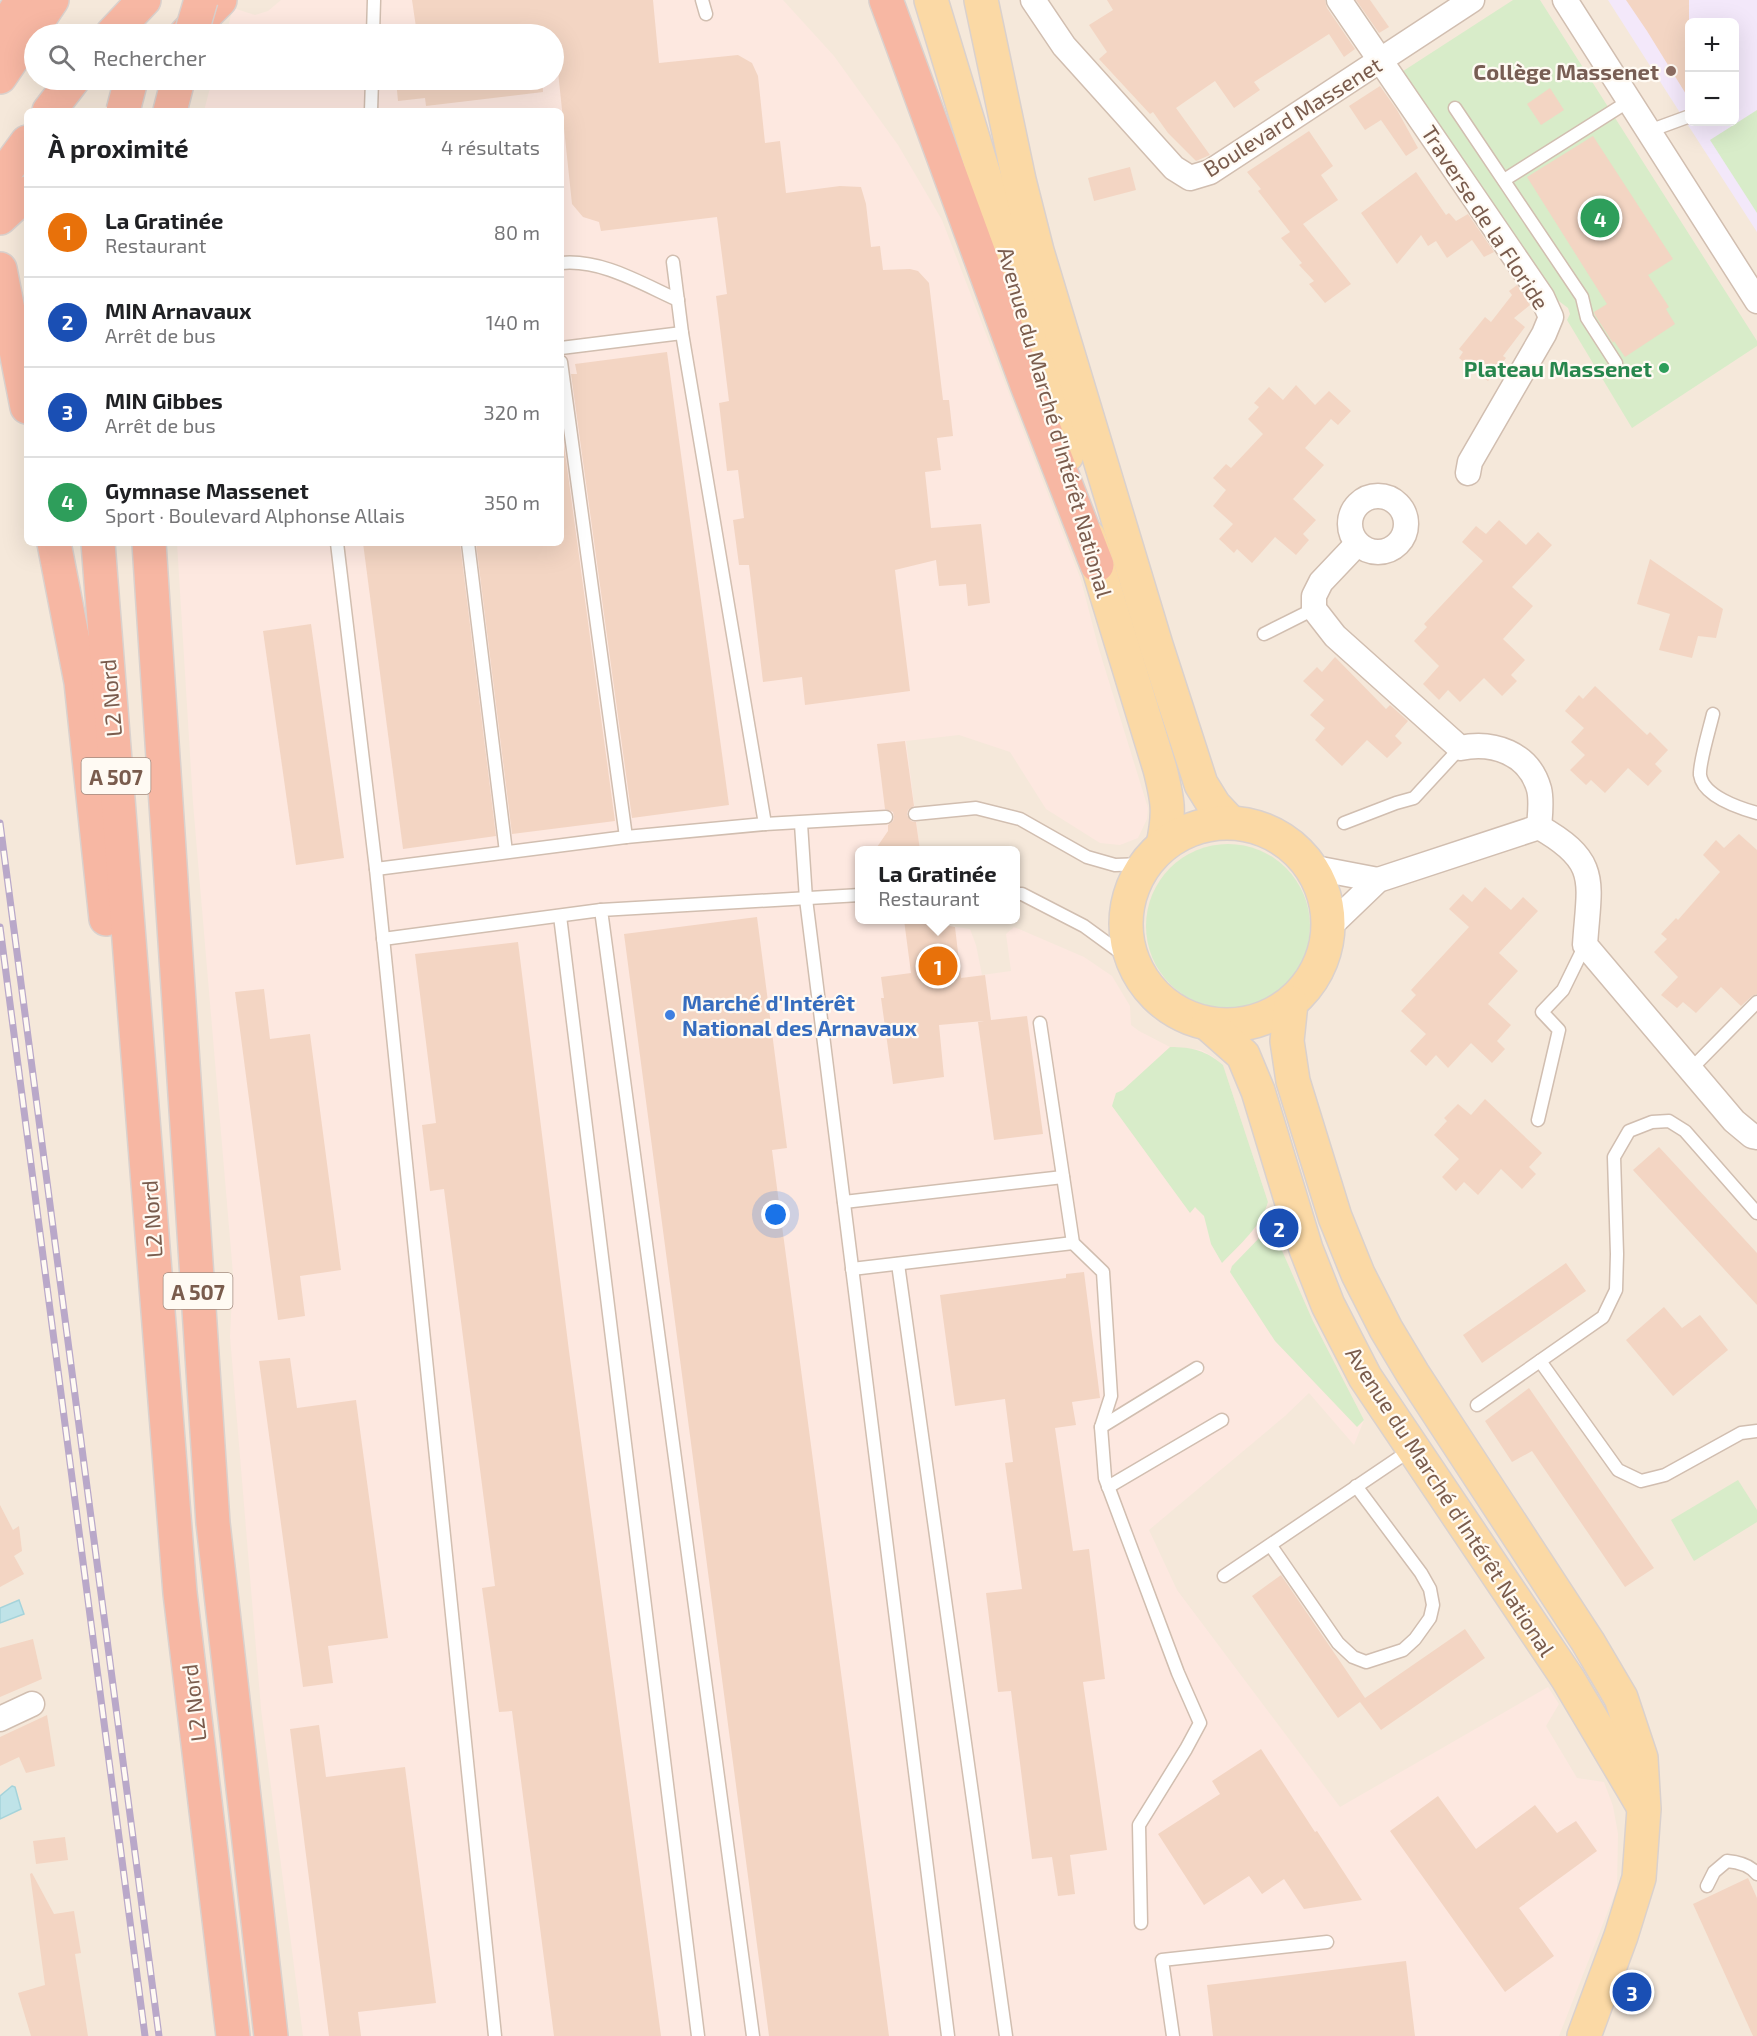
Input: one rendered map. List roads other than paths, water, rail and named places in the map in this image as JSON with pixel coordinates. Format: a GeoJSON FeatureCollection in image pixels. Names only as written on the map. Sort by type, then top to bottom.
{"type":"FeatureCollection","features":[{"type":"Feature","properties":{"kind":"highway"},"geometry":{"type":"LineString","coordinates":[[0,35],[22,0]]}},
{"type":"Feature","properties":{"kind":"highway"},"geometry":{"type":"LineString","coordinates":[[36,24],[52,0]]}},
{"type":"Feature","properties":{"kind":"highway"},"geometry":{"type":"LineString","coordinates":[[121,24],[144,0]]}},
{"type":"Feature","properties":{"kind":"highway"},"geometry":{"type":"LineString","coordinates":[[145,24],[152,0]]}},
{"type":"Feature","properties":{"kind":"highway"},"geometry":{"type":"LineString","coordinates":[[194,24],[201,0]]}},
{"type":"Feature","properties":{"kind":"highway"},"geometry":{"type":"LineString","coordinates":[[196,24],[220,0]]}},
{"type":"Feature","properties":{"kind":"highway"},"geometry":{"type":"LineString","coordinates":[[886,0],[1027,386],[1097,565]]}},
{"type":"Feature","properties":{"kind":"highway"},"geometry":{"type":"LineString","coordinates":[[0,77],[24,41]]}},
{"type":"Feature","properties":{"kind":"highway"},"geometry":{"type":"LineString","coordinates":[[52,108],[66,90]]}},
{"type":"Feature","properties":{"kind":"highway"},"geometry":{"type":"LineString","coordinates":[[124,108],[128,90]]}},
{"type":"Feature","properties":{"kind":"highway"},"geometry":{"type":"LineString","coordinates":[[114,108],[132,90]]}},
{"type":"Feature","properties":{"kind":"highway"},"geometry":{"type":"LineString","coordinates":[[0,179],[24,146]]}},
{"type":"Feature","properties":{"kind":"highway"},"geometry":{"type":"LineString","coordinates":[[0,218],[24,196]]}},
{"type":"Feature","properties":{"kind":"highway"},"geometry":{"type":"LineString","coordinates":[[0,269],[24,392]]}},
{"type":"Feature","properties":{"kind":"highway"},"geometry":{"type":"LineString","coordinates":[[55,546],[81,682],[106,924],[135,1009]]}},
{"type":"Feature","properties":{"kind":"highway","name":"L2 Nord"},"geometry":{"type":"LineString","coordinates":[[98,546],[180,1593],[233,2036]]}},
{"type":"Feature","properties":{"kind":"highway","name":"L2 Nord"},"geometry":{"type":"LineString","coordinates":[[149,546],[213,1523],[271,2036]]}},
{"type":"Feature","properties":{"kind":"main road","name":"Avenue du Marché d'Intérêt National"},"geometry":{"type":"LineString","coordinates":[[931,0],[1046,379],[1097,565],[1165,790],[1168,821],[1154,854]]}},
{"type":"Feature","properties":{"kind":"main road","name":"Avenue du Marché d'Intérêt National"},"geometry":{"type":"LineString","coordinates":[[981,0],[1019,180],[1037,251],[1156,645],[1202,784],[1215,805],[1230,822]]}},
{"type":"Feature","properties":{"kind":"main road"},"geometry":{"type":"LineString","coordinates":[[1230,822],[1261,829],[1289,844],[1310,867],[1324,895],[1329,927],[1324,955],[1311,982],[1291,1003],[1266,1018],[1247,1023],[1208,1024],[1183,1016],[1161,1001],[1144,983],[1132,961],[1126,936],[1126,910],[1133,886],[1154,854],[1194,828],[1230,822]]}},
{"type":"Feature","properties":{"kind":"main road","name":"Avenue du Marché d'Intérêt National"},"geometry":{"type":"LineString","coordinates":[[1291,1003],[1287,1041],[1293,1081],[1335,1217],[1358,1274],[1386,1329],[1413,1374],[1588,1642],[1621,1698],[1641,1758],[1644,1809],[1639,1878],[1622,1936],[1584,2036]]}},
{"type":"Feature","properties":{"kind":"main road","name":"Avenue du Marché d'Intérêt National"},"geometry":{"type":"LineString","coordinates":[[1208,1024],[1243,1055],[1258,1091],[1293,1210],[1328,1305],[1365,1377],[1568,1679],[1644,1809]]}},
{"type":"Feature","properties":{"kind":"street","name":"Boulevard Massenet"},"geometry":{"type":"LineString","coordinates":[[1033,0],[1064,46],[1174,168],[1190,178],[1210,172],[1472,0]]}},
{"type":"Feature","properties":{"kind":"street"},"geometry":{"type":"LineString","coordinates":[[1339,0],[1381,60]]}},
{"type":"Feature","properties":{"kind":"street"},"geometry":{"type":"LineString","coordinates":[[1565,0],[1757,301]]}},
{"type":"Feature","properties":{"kind":"street","name":"Traverse de la Floride"},"geometry":{"type":"LineString","coordinates":[[1381,60],[1542,297],[1551,317],[1544,334],[1470,462],[1468,473]]}},
{"type":"Feature","properties":{"kind":"street"},"geometry":{"type":"LineString","coordinates":[[1357,544],[1321,582],[1314,596],[1314,609],[1335,636],[1460,748],[1477,744],[1499,747],[1516,756],[1532,774],[1539,790],[1539,827]]}},
{"type":"Feature","properties":{"kind":"street"},"geometry":{"type":"LineString","coordinates":[[1329,927],[1378,880],[1539,827],[1567,844],[1581,860],[1589,879],[1585,945],[1734,1121],[1752,1136],[1757,1137]]}},
{"type":"Feature","properties":{"kind":"street"},"geometry":{"type":"LineString","coordinates":[[1310,867],[1378,880]]}},
{"type":"Feature","properties":{"kind":"street"},"geometry":{"type":"LineString","coordinates":[[0,1719],[32,1704]]}},
{"type":"Feature","properties":{"kind":"lane"},"geometry":{"type":"LineString","coordinates":[[373,24],[374,0]]}},
{"type":"Feature","properties":{"kind":"lane"},"geometry":{"type":"LineString","coordinates":[[702,0],[706,14]]}},
{"type":"Feature","properties":{"kind":"lane"},"geometry":{"type":"LineString","coordinates":[[371,108],[372,90]]}},
{"type":"Feature","properties":{"kind":"lane"},"geometry":{"type":"LineString","coordinates":[[1503,180],[1629,101]]}},
{"type":"Feature","properties":{"kind":"lane"},"geometry":{"type":"LineString","coordinates":[[1455,108],[1582,297],[1587,318],[1616,363]]}},
{"type":"Feature","properties":{"kind":"lane"},"geometry":{"type":"LineString","coordinates":[[1649,131],[1685,118]]}},
{"type":"Feature","properties":{"kind":"lane"},"geometry":{"type":"LineString","coordinates":[[564,263],[576,262],[600,267],[678,300]]}},
{"type":"Feature","properties":{"kind":"lane"},"geometry":{"type":"LineString","coordinates":[[673,262],[682,333],[765,824]]}},
{"type":"Feature","properties":{"kind":"lane"},"geometry":{"type":"LineString","coordinates":[[564,348],[682,333]]}},
{"type":"Feature","properties":{"kind":"lane"},"geometry":{"type":"LineString","coordinates":[[564,384],[626,837]]}},
{"type":"Feature","properties":{"kind":"lane"},"geometry":{"type":"LineString","coordinates":[[337,546],[376,869],[495,2036]]}},
{"type":"Feature","properties":{"kind":"lane"},"geometry":{"type":"LineString","coordinates":[[468,546],[506,852]]}},
{"type":"Feature","properties":{"kind":"lane"},"geometry":{"type":"LineString","coordinates":[[1264,634],[1314,609]]}},
{"type":"Feature","properties":{"kind":"lane"},"geometry":{"type":"LineString","coordinates":[[1713,714],[1700,772],[1703,783],[1734,806],[1757,813]]}},
{"type":"Feature","properties":{"kind":"lane"},"geometry":{"type":"LineString","coordinates":[[1344,823],[1414,798],[1460,748]]}},
{"type":"Feature","properties":{"kind":"lane"},"geometry":{"type":"LineString","coordinates":[[915,814],[976,808],[1020,819],[1087,857],[1115,865],[1154,854]]}},
{"type":"Feature","properties":{"kind":"lane"},"geometry":{"type":"LineString","coordinates":[[376,869],[626,837],[765,824],[801,824],[886,817]]}},
{"type":"Feature","properties":{"kind":"lane"},"geometry":{"type":"LineString","coordinates":[[801,824],[806,899],[948,2036]]}},
{"type":"Feature","properties":{"kind":"lane"},"geometry":{"type":"LineString","coordinates":[[1020,894],[1084,926],[1132,961]]}},
{"type":"Feature","properties":{"kind":"lane"},"geometry":{"type":"LineString","coordinates":[[383,939],[601,910],[855,895]]}},
{"type":"Feature","properties":{"kind":"lane"},"geometry":{"type":"LineString","coordinates":[[601,910],[753,2036]]}},
{"type":"Feature","properties":{"kind":"lane"},"geometry":{"type":"LineString","coordinates":[[560,915],[698,2036]]}},
{"type":"Feature","properties":{"kind":"lane"},"geometry":{"type":"LineString","coordinates":[[1538,1120],[1559,1030],[1542,1012],[1563,990],[1585,945]]}},
{"type":"Feature","properties":{"kind":"lane"},"geometry":{"type":"LineString","coordinates":[[1691,1069],[1757,1002]]}},
{"type":"Feature","properties":{"kind":"lane"},"geometry":{"type":"LineString","coordinates":[[1040,1023],[1073,1243],[1103,1272],[1111,1396],[1101,1427],[1105,1478],[1178,1673],[1200,1723],[1139,1825],[1141,1923]]}},
{"type":"Feature","properties":{"kind":"lane"},"geometry":{"type":"LineString","coordinates":[[1477,1404],[1603,1317],[1616,1290],[1614,1157],[1629,1131],[1652,1122],[1669,1121],[1685,1131],[1757,1213]]}},
{"type":"Feature","properties":{"kind":"lane"},"geometry":{"type":"LineString","coordinates":[[844,1202],[1063,1177]]}},
{"type":"Feature","properties":{"kind":"lane"},"geometry":{"type":"LineString","coordinates":[[852,1269],[1073,1243]]}},
{"type":"Feature","properties":{"kind":"lane"},"geometry":{"type":"LineString","coordinates":[[898,1264],[1006,2036]]}},
{"type":"Feature","properties":{"kind":"lane"},"geometry":{"type":"LineString","coordinates":[[1540,1361],[1618,1470],[1641,1481],[1665,1475],[1741,1433],[1757,1431]]}},
{"type":"Feature","properties":{"kind":"lane"},"geometry":{"type":"LineString","coordinates":[[1101,1427],[1197,1368]]}},
{"type":"Feature","properties":{"kind":"lane"},"geometry":{"type":"LineString","coordinates":[[1108,1487],[1222,1420]]}},
{"type":"Feature","properties":{"kind":"lane"},"geometry":{"type":"LineString","coordinates":[[1224,1576],[1413,1448]]}},
{"type":"Feature","properties":{"kind":"lane"},"geometry":{"type":"LineString","coordinates":[[1271,1546],[1338,1643],[1353,1657],[1366,1662],[1402,1650],[1415,1639],[1430,1618],[1433,1605],[1430,1589],[1421,1573],[1356,1486]]}},
{"type":"Feature","properties":{"kind":"lane"},"geometry":{"type":"LineString","coordinates":[[1707,1886],[1714,1872],[1727,1861],[1739,1862],[1757,1874]]}},
{"type":"Feature","properties":{"kind":"lane"},"geometry":{"type":"LineString","coordinates":[[1173,2036],[1162,1960],[1327,1942]]}},
{"type":"Feature","properties":{"kind":"water"},"geometry":{"type":"Polygon","coordinates":[[[19,1600],[24,1614],[0,1623],[0,1608],[19,1600]]]}},
{"type":"Feature","properties":{"kind":"water"},"geometry":{"type":"Polygon","coordinates":[[[12,1786],[15,1787],[21,1809],[0,1819],[0,1796],[12,1786]]]}},
{"type":"Feature","properties":{"kind":"railway"},"geometry":{"type":"LineString","coordinates":[[0,823],[159,2036]]}},
{"type":"Feature","properties":{"kind":"railway"},"geometry":{"type":"LineString","coordinates":[[0,927],[145,2036]]}},
{"type":"Feature","properties":{"kind":"place","name":"Collège Massenet"},"geometry":{"type":"Point","coordinates":[1671,71]}},
{"type":"Feature","properties":{"kind":"place","name":"Gymnase Massenet"},"geometry":{"type":"Point","coordinates":[1600,218]}},
{"type":"Feature","properties":{"kind":"place","name":"Plateau Massenet"},"geometry":{"type":"Point","coordinates":[1664,368]}},
{"type":"Feature","properties":{"kind":"place","name":"La Gratinée"},"geometry":{"type":"Point","coordinates":[938,966]}},
{"type":"Feature","properties":{"kind":"place","name":"Marché d'Intérêt National des Arnavaux"},"geometry":{"type":"Point","coordinates":[670,1015]}},
{"type":"Feature","properties":{"kind":"place","name":"MIN Arnavaux"},"geometry":{"type":"Point","coordinates":[1279,1228]}},
{"type":"Feature","properties":{"kind":"place","name":"MIN Gibbes"},"geometry":{"type":"Point","coordinates":[1632,1992]}}]}
